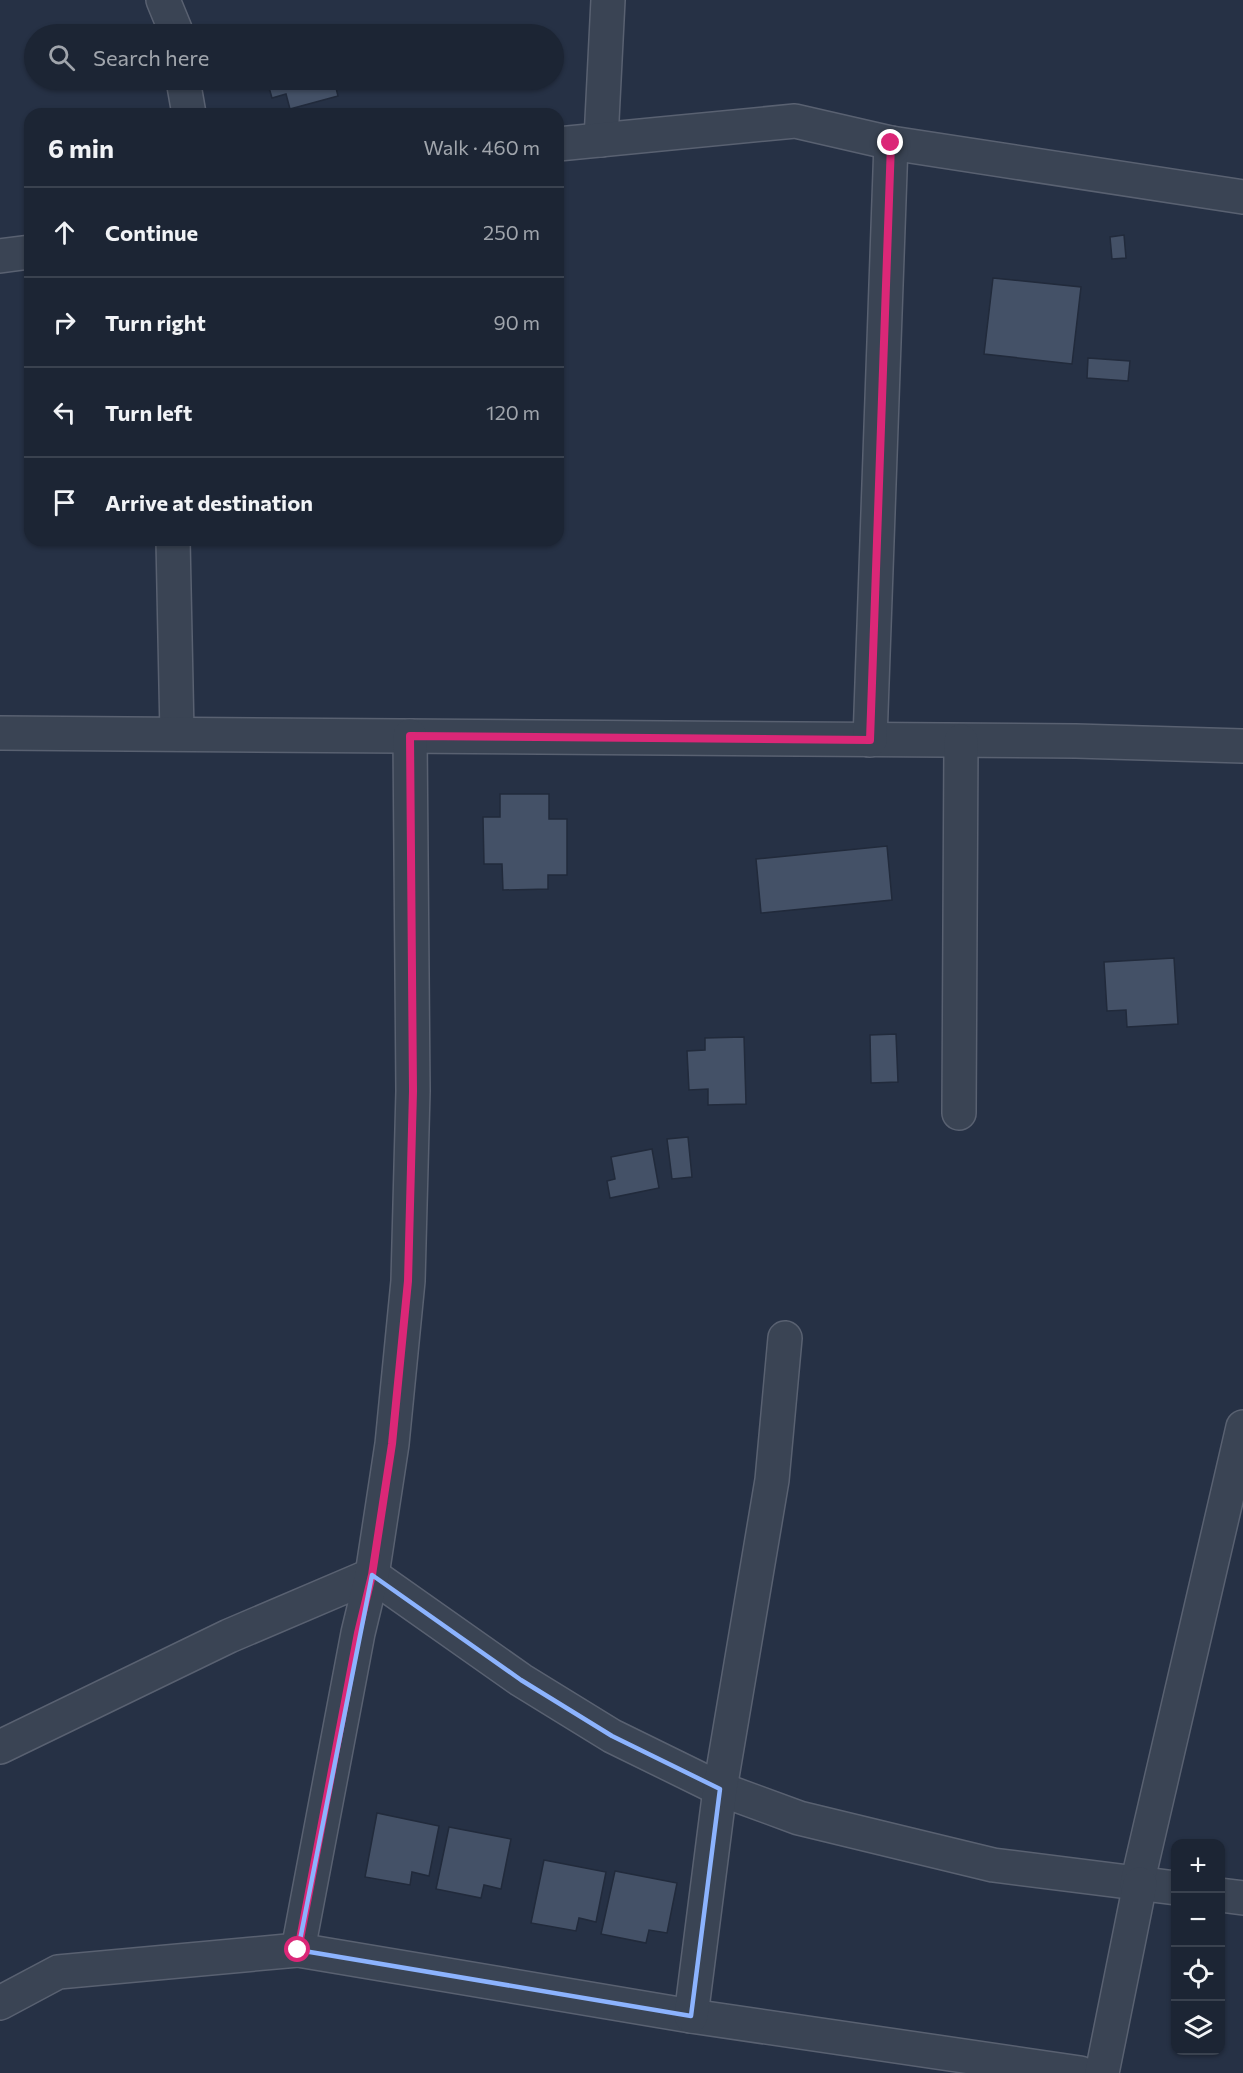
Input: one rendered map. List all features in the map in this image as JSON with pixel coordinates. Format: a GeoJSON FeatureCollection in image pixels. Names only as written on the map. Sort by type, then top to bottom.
{"type":"FeatureCollection","features":[{"type":"Feature","properties":{"kind":"street"},"geometry":{"type":"LineString","coordinates":[[163,0],[173,24]]}},
{"type":"Feature","properties":{"kind":"street"},"geometry":{"type":"LineString","coordinates":[[600,140],[608,0]]}},
{"type":"Feature","properties":{"kind":"street"},"geometry":{"type":"LineString","coordinates":[[185,90],[188,108]]}},
{"type":"Feature","properties":{"kind":"street"},"geometry":{"type":"LineString","coordinates":[[564,143],[795,121],[891,143],[1243,197]]}},
{"type":"Feature","properties":{"kind":"street"},"geometry":{"type":"LineString","coordinates":[[870,740],[891,143]]}},
{"type":"Feature","properties":{"kind":"street"},"geometry":{"type":"LineString","coordinates":[[0,256],[24,253]]}},
{"type":"Feature","properties":{"kind":"street"},"geometry":{"type":"LineString","coordinates":[[173,546],[177,734]]}},
{"type":"Feature","properties":{"kind":"street"},"geometry":{"type":"LineString","coordinates":[[0,733],[1076,741],[1243,746]]}},
{"type":"Feature","properties":{"kind":"street"},"geometry":{"type":"LineString","coordinates":[[298,1950],[358,1633],[372,1575],[392,1444],[408,1281],[413,1091],[410,736]]}},
{"type":"Feature","properties":{"kind":"street"},"geometry":{"type":"LineString","coordinates":[[959,1113],[962,741]]}},
{"type":"Feature","properties":{"kind":"street"},"geometry":{"type":"LineString","coordinates":[[691,2016],[720,1789],[771,1480],[785,1338]]}},
{"type":"Feature","properties":{"kind":"street"},"geometry":{"type":"LineString","coordinates":[[1102,2073],[1139,1884],[1243,1427]]}},
{"type":"Feature","properties":{"kind":"street"},"geometry":{"type":"LineString","coordinates":[[0,1747],[229,1636],[372,1575]]}},
{"type":"Feature","properties":{"kind":"street"},"geometry":{"type":"LineString","coordinates":[[372,1575],[520,1680],[612,1736],[720,1789],[800,1818],[993,1865],[1171,1887]]}},
{"type":"Feature","properties":{"kind":"street"},"geometry":{"type":"LineString","coordinates":[[1225,1895],[1243,1898]]}},
{"type":"Feature","properties":{"kind":"street"},"geometry":{"type":"LineString","coordinates":[[0,2003],[58,1972],[298,1950],[691,2016],[1080,2073]]}},
{"type":"Feature","properties":{"kind":"highlighted area"},"geometry":{"type":"Polygon","coordinates":[[[372,1575],[521,1680],[612,1736],[720,1789],[691,2016],[298,1950],[372,1575]]]}},
{"type":"Feature","properties":{"kind":"building"},"geometry":{"type":"Polygon","coordinates":[[[270,90],[336,90],[338,96],[294,108],[290,108],[286,94],[272,98],[270,90]]]}},
{"type":"Feature","properties":{"kind":"building"},"geometry":{"type":"Polygon","coordinates":[[[1124,235],[1126,258],[1112,259],[1110,237],[1124,235]]]}},
{"type":"Feature","properties":{"kind":"building"},"geometry":{"type":"Polygon","coordinates":[[[993,278],[1081,287],[1072,364],[984,354],[993,278]]]}},
{"type":"Feature","properties":{"kind":"building"},"geometry":{"type":"Polygon","coordinates":[[[1088,358],[1130,361],[1128,381],[1087,378],[1088,358]]]}},
{"type":"Feature","properties":{"kind":"building"},"geometry":{"type":"Polygon","coordinates":[[[500,794],[549,794],[549,819],[567,819],[567,875],[548,875],[548,889],[503,890],[502,864],[484,864],[483,817],[500,817],[500,794]]]}},
{"type":"Feature","properties":{"kind":"building"},"geometry":{"type":"Polygon","coordinates":[[[887,846],[892,900],[761,913],[756,859],[887,846]]]}},
{"type":"Feature","properties":{"kind":"building"},"geometry":{"type":"Polygon","coordinates":[[[1174,958],[1178,1024],[1127,1027],[1126,1010],[1107,1011],[1104,962],[1174,958]]]}},
{"type":"Feature","properties":{"kind":"building"},"geometry":{"type":"Polygon","coordinates":[[[896,1034],[898,1082],[871,1083],[870,1035],[896,1034]]]}},
{"type":"Feature","properties":{"kind":"building"},"geometry":{"type":"Polygon","coordinates":[[[744,1037],[746,1104],[708,1105],[708,1089],[689,1090],[687,1051],[705,1050],[705,1038],[744,1037]]]}},
{"type":"Feature","properties":{"kind":"building"},"geometry":{"type":"Polygon","coordinates":[[[688,1137],[692,1177],[672,1179],[667,1139],[688,1137]]]}},
{"type":"Feature","properties":{"kind":"building"},"geometry":{"type":"Polygon","coordinates":[[[652,1149],[659,1188],[610,1198],[607,1181],[615,1179],[611,1157],[652,1149]]]}},
{"type":"Feature","properties":{"kind":"building"},"geometry":{"type":"Polygon","coordinates":[[[377,1813],[439,1826],[429,1876],[412,1872],[410,1885],[365,1877],[377,1813]]]}},
{"type":"Feature","properties":{"kind":"building"},"geometry":{"type":"Polygon","coordinates":[[[449,1827],[511,1839],[501,1889],[484,1885],[481,1898],[436,1889],[449,1827]]]}},
{"type":"Feature","properties":{"kind":"building"},"geometry":{"type":"Polygon","coordinates":[[[544,1860],[606,1872],[596,1922],[579,1918],[576,1931],[531,1923],[544,1860]]]}},
{"type":"Feature","properties":{"kind":"building"},"geometry":{"type":"Polygon","coordinates":[[[615,1871],[677,1883],[667,1933],[649,1930],[646,1943],[601,1934],[615,1871]]]}},
{"type":"Feature","properties":{"kind":"route"},"geometry":{"type":"LineString","coordinates":[[298,1950],[358,1633],[372,1575],[392,1444],[408,1281],[413,1091],[410,736],[870,740],[891,143]]}}]}
